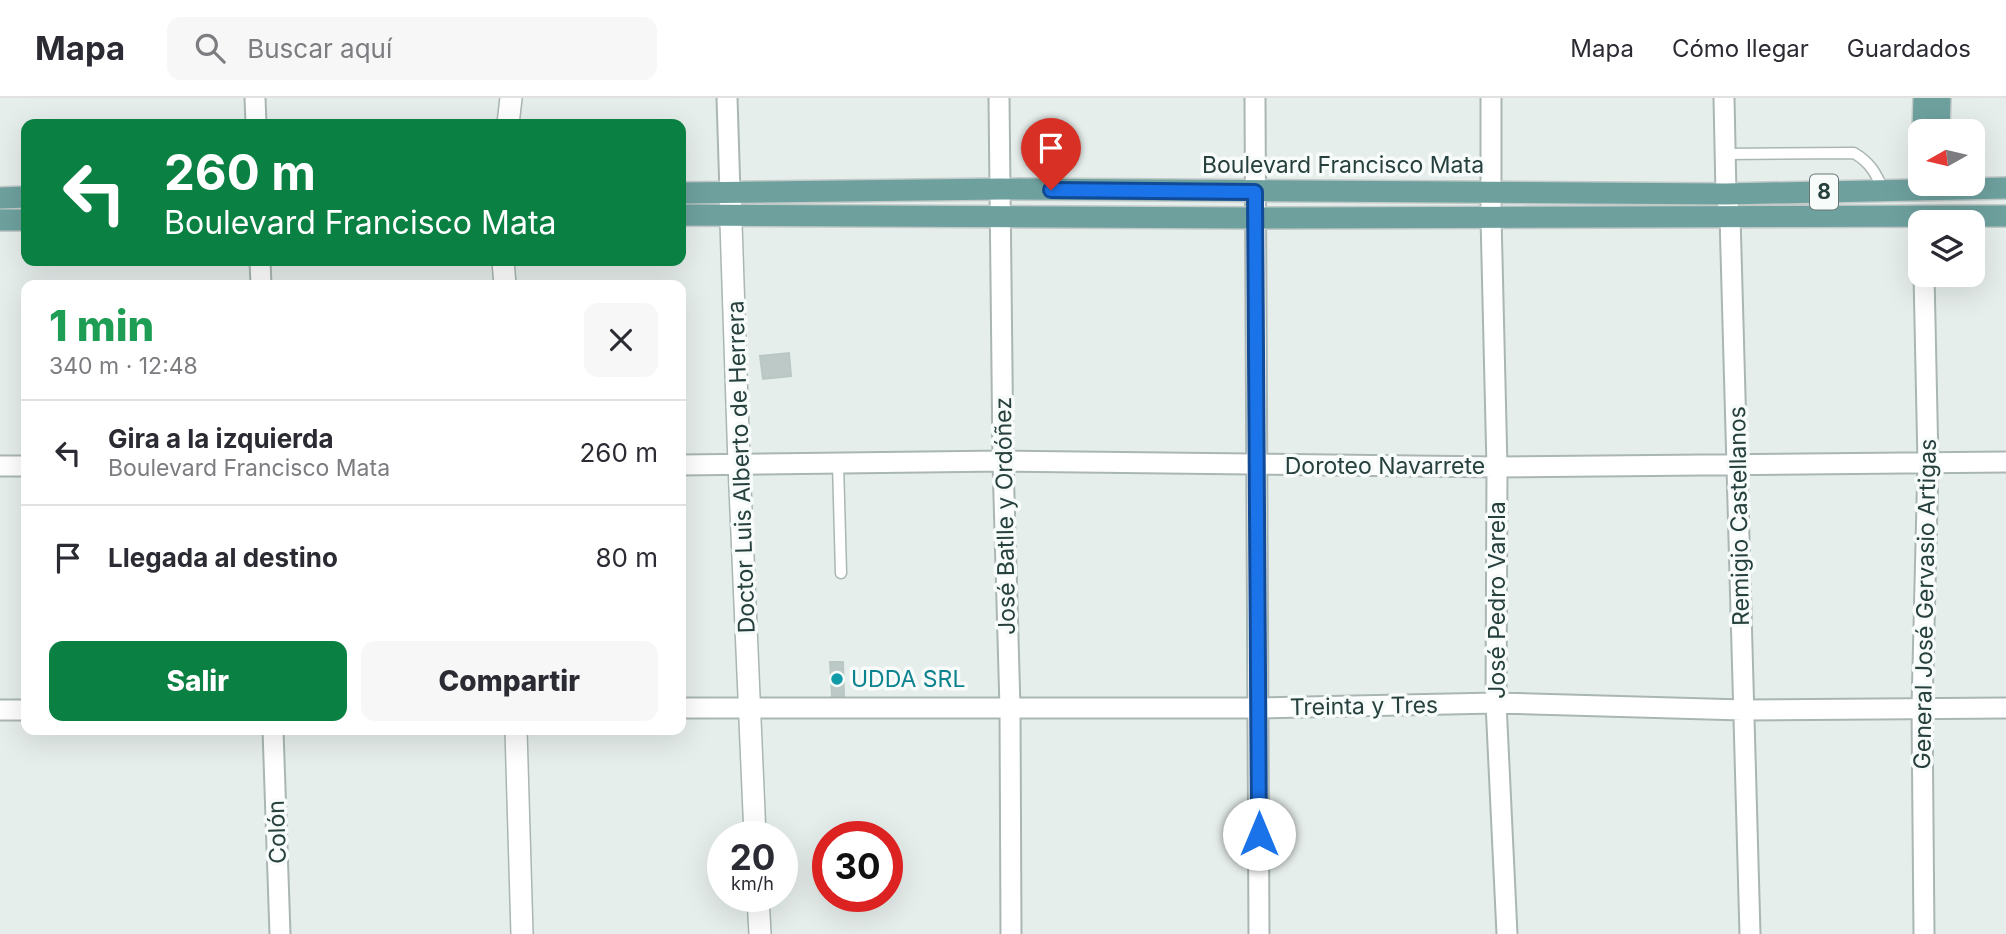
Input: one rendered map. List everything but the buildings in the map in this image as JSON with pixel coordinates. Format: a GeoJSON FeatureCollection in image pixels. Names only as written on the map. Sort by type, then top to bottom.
{"type":"FeatureCollection","features":[{"type":"Feature","properties":{"kind":"main road"},"geometry":{"type":"LineString","coordinates":[[1923,119],[1924,98]]}},
{"type":"Feature","properties":{"kind":"main road"},"geometry":{"type":"LineString","coordinates":[[1939,119],[1940,98]]}},
{"type":"Feature","properties":{"kind":"main road","name":"Boulevard Francisco Mata"},"geometry":{"type":"LineString","coordinates":[[1985,188],[2006,188]]}},
{"type":"Feature","properties":{"kind":"main road","name":"Boulevard Francisco Mata"},"geometry":{"type":"LineString","coordinates":[[686,214],[731,204],[1000,189],[1726,194],[1908,189]]}},
{"type":"Feature","properties":{"kind":"main road","name":"Boulevard Francisco Mata"},"geometry":{"type":"LineString","coordinates":[[686,194],[731,204],[1001,216],[1730,216],[1908,219]]}},
{"type":"Feature","properties":{"kind":"main road"},"geometry":{"type":"LineString","coordinates":[[0,198],[21,197]]}},
{"type":"Feature","properties":{"kind":"main road","name":"Boulevard Francisco Mata"},"geometry":{"type":"LineString","coordinates":[[1985,217],[2006,216]]}},
{"type":"Feature","properties":{"kind":"main road"},"geometry":{"type":"LineString","coordinates":[[0,220],[21,220]]}},
{"type":"Feature","properties":{"kind":"street"},"geometry":{"type":"LineString","coordinates":[[255,98],[256,119]]}},
{"type":"Feature","properties":{"kind":"street"},"geometry":{"type":"LineString","coordinates":[[509,119],[511,98]]}},
{"type":"Feature","properties":{"kind":"street","name":"Doctor Luis Alberto de Herrera"},"geometry":{"type":"LineString","coordinates":[[727,98],[754,821]]}},
{"type":"Feature","properties":{"kind":"street","name":"José Batlle y Ordóñez"},"geometry":{"type":"LineString","coordinates":[[999,98],[1003,461],[1010,708],[1011,934]]}},
{"type":"Feature","properties":{"kind":"street"},"geometry":{"type":"LineString","coordinates":[[1255,98],[1259,934]]}},
{"type":"Feature","properties":{"kind":"street","name":"José Pedro Varela"},"geometry":{"type":"LineString","coordinates":[[1491,98],[1497,467],[1496,703],[1507,934]]}},
{"type":"Feature","properties":{"kind":"street","name":"Remigio Castellanos"},"geometry":{"type":"LineString","coordinates":[[1724,98],[1738,463],[1750,934]]}},
{"type":"Feature","properties":{"kind":"street","name":"General José Gervasio Artigas"},"geometry":{"type":"LineString","coordinates":[[1924,287],[1928,463],[1922,708],[1924,934]]}},
{"type":"Feature","properties":{"kind":"street","name":"Doroteo Navarrete"},"geometry":{"type":"LineString","coordinates":[[686,465],[1003,461],[1497,467],[2006,462]]}},
{"type":"Feature","properties":{"kind":"street"},"geometry":{"type":"LineString","coordinates":[[0,466],[21,466]]}},
{"type":"Feature","properties":{"kind":"street","name":"Treinta y Tres"},"geometry":{"type":"LineString","coordinates":[[686,708],[1258,708],[1496,703],[1743,710],[2006,708]]}},
{"type":"Feature","properties":{"kind":"street"},"geometry":{"type":"LineString","coordinates":[[0,710],[21,710]]}},
{"type":"Feature","properties":{"kind":"street","name":"Colón"},"geometry":{"type":"LineString","coordinates":[[273,735],[280,934]]}},
{"type":"Feature","properties":{"kind":"street"},"geometry":{"type":"LineString","coordinates":[[516,735],[522,934]]}},
{"type":"Feature","properties":{"kind":"street"},"geometry":{"type":"LineString","coordinates":[[759,912],[760,934]]}},
{"type":"Feature","properties":{"kind":"lane"},"geometry":{"type":"LineString","coordinates":[[1725,154],[1854,153],[1867,160],[1884,191]]}},
{"type":"Feature","properties":{"kind":"lane"},"geometry":{"type":"LineString","coordinates":[[838,463],[841,573]]}},
{"type":"Feature","properties":{"kind":"place","name":"UDDA SRL"},"geometry":{"type":"Point","coordinates":[837,679]}},
{"type":"Feature","properties":{"kind":"route"},"geometry":{"type":"LineString","coordinates":[[1051,190],[1255,192],[1259,834]]}}]}
